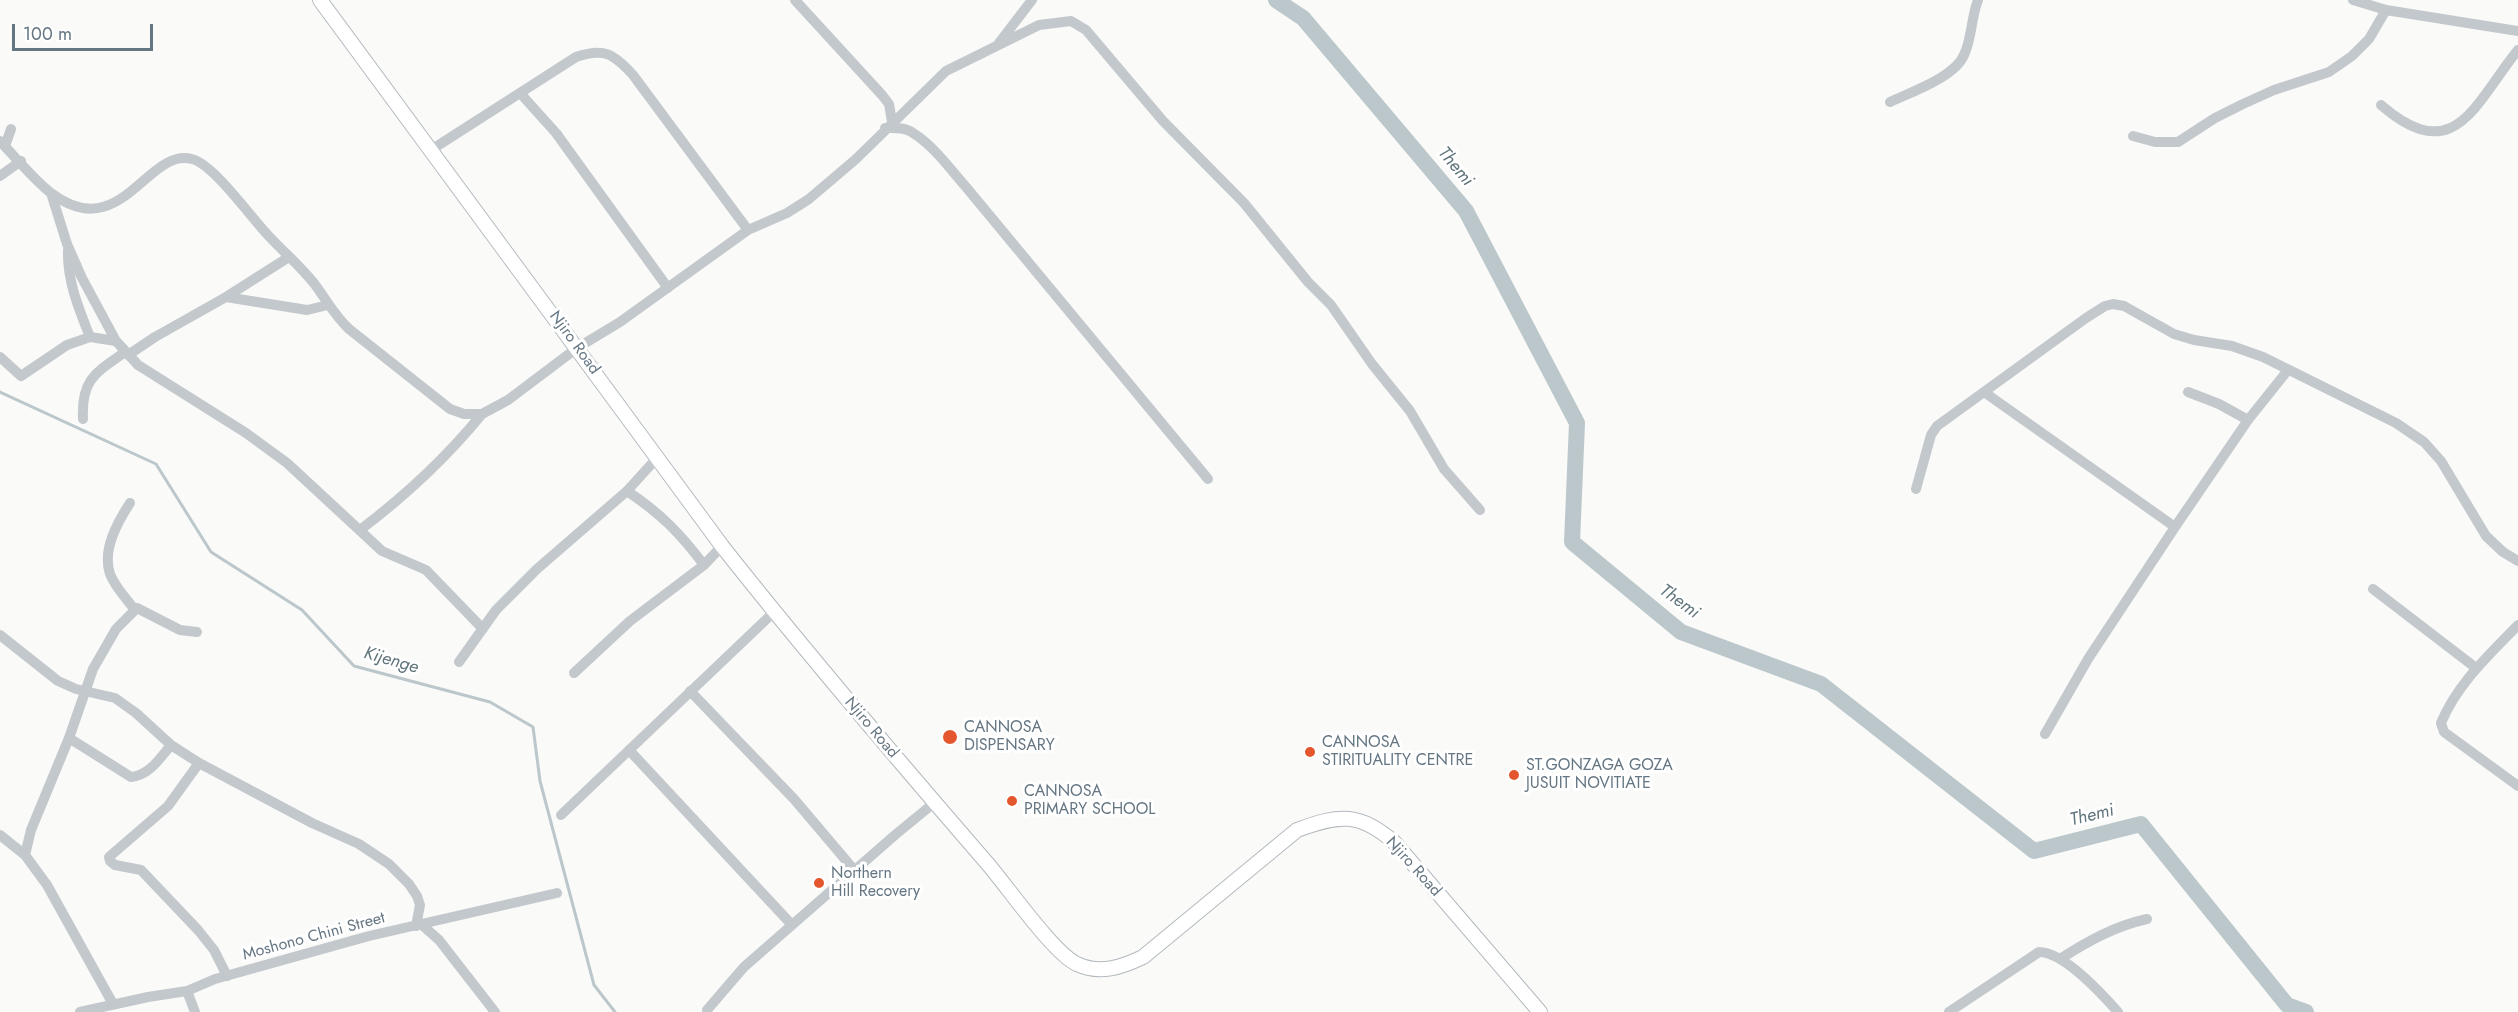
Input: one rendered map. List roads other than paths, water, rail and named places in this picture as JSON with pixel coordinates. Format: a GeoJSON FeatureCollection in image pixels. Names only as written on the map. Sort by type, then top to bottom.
{"type":"FeatureCollection","features":[{"type":"Feature","properties":{"kind":"street","name":"Njiro Road"},"geometry":{"type":"LineString","coordinates":[[320,0],[722,546],[774,612],[934,803],[1052,942],[1076,964],[1094,968],[1122,967],[1143,957],[1297,830],[1325,820],[1345,817],[1367,822],[1395,843],[1540,1012]]}},
{"type":"Feature","properties":{"kind":"street"},"geometry":{"type":"LineString","coordinates":[[795,0],[889,104],[889,125]]}},
{"type":"Feature","properties":{"kind":"street"},"geometry":{"type":"LineString","coordinates":[[995,48],[1032,0]]}},
{"type":"Feature","properties":{"kind":"street"},"geometry":{"type":"LineString","coordinates":[[1890,102],[1950,72],[1960,63],[1965,54],[1978,0]]}},
{"type":"Feature","properties":{"kind":"street"},"geometry":{"type":"LineString","coordinates":[[2353,0],[2386,9],[2518,31]]}},
{"type":"Feature","properties":{"kind":"street"},"geometry":{"type":"LineString","coordinates":[[2133,136],[2155,142],[2178,142],[2215,118],[2243,104],[2274,90],[2329,72],[2352,57],[2369,39],[2386,9]]}},
{"type":"Feature","properties":{"kind":"street"},"geometry":{"type":"LineString","coordinates":[[360,530],[396,502],[444,458],[482,414],[508,400],[578,348],[620,322],[748,230],[787,213],[809,199],[856,159],[946,71],[1039,25],[1057,21],[1071,21],[1086,30],[1163,121],[1244,203],[1308,282],[1331,305],[1372,364],[1410,411],[1444,469],[1480,510]]}},
{"type":"Feature","properties":{"kind":"street"},"geometry":{"type":"LineString","coordinates":[[2381,105],[2394,117],[2417,129],[2433,132],[2448,129],[2464,121],[2518,50]]}},
{"type":"Feature","properties":{"kind":"street"},"geometry":{"type":"LineString","coordinates":[[431,150],[576,57],[594,51],[618,59],[633,75],[748,230]]}},
{"type":"Feature","properties":{"kind":"street"},"geometry":{"type":"LineString","coordinates":[[520,93],[556,133],[668,288]]}},
{"type":"Feature","properties":{"kind":"street"},"geometry":{"type":"LineString","coordinates":[[889,125],[912,132],[938,156],[989,214],[1208,479]]}},
{"type":"Feature","properties":{"kind":"street"},"geometry":{"type":"LineString","coordinates":[[11,129],[3,144],[51,193],[75,206],[95,209],[106,207],[165,165],[190,158],[197,161],[218,178],[316,286],[328,305],[349,329],[439,401],[458,412],[482,414]]}},
{"type":"Feature","properties":{"kind":"street"},"geometry":{"type":"LineString","coordinates":[[0,176],[21,161]]}},
{"type":"Feature","properties":{"kind":"street"},"geometry":{"type":"LineString","coordinates":[[51,193],[68,247],[116,341],[127,354],[138,365],[246,433],[287,463],[382,551],[426,570],[483,629]]}},
{"type":"Feature","properties":{"kind":"street"},"geometry":{"type":"LineString","coordinates":[[68,247],[68,266],[73,291],[90,338]]}},
{"type":"Feature","properties":{"kind":"street"},"geometry":{"type":"LineString","coordinates":[[83,419],[82,399],[85,388],[106,366],[226,297],[289,257]]}},
{"type":"Feature","properties":{"kind":"street"},"geometry":{"type":"LineString","coordinates":[[226,297],[308,310],[328,305]]}},
{"type":"Feature","properties":{"kind":"street"},"geometry":{"type":"LineString","coordinates":[[1916,489],[1931,435],[1937,426],[2086,318],[2105,306],[2113,304],[2124,306],[2174,334],[2194,340],[2232,346],[2263,357],[2396,423],[2424,442],[2440,460],[2486,536],[2503,552],[2518,561]]}},
{"type":"Feature","properties":{"kind":"street"},"geometry":{"type":"LineString","coordinates":[[0,357],[21,375],[67,345],[90,338],[116,341]]}},
{"type":"Feature","properties":{"kind":"street"},"geometry":{"type":"LineString","coordinates":[[2045,734],[2088,659],[2175,528],[2248,420],[2288,370]]}},
{"type":"Feature","properties":{"kind":"street"},"geometry":{"type":"LineString","coordinates":[[1984,392],[2175,528]]}},
{"type":"Feature","properties":{"kind":"street"},"geometry":{"type":"LineString","coordinates":[[2188,392],[2219,404],[2248,420]]}},
{"type":"Feature","properties":{"kind":"street"},"geometry":{"type":"LineString","coordinates":[[459,662],[496,610],[627,491],[656,459]]}},
{"type":"Feature","properties":{"kind":"street"},"geometry":{"type":"LineString","coordinates":[[627,491],[674,526],[704,565]]}},
{"type":"Feature","properties":{"kind":"street"},"geometry":{"type":"LineString","coordinates":[[130,503],[113,531],[109,562],[111,574],[134,609]]}},
{"type":"Feature","properties":{"kind":"street"},"geometry":{"type":"LineString","coordinates":[[574,673],[630,621],[704,565],[722,546]]}},
{"type":"Feature","properties":{"kind":"street"},"geometry":{"type":"LineString","coordinates":[[2373,589],[2476,668]]}},
{"type":"Feature","properties":{"kind":"street"},"geometry":{"type":"LineString","coordinates":[[26,855],[31,830],[69,738],[93,669],[108,641],[134,609],[139,608],[180,630],[197,632]]}},
{"type":"Feature","properties":{"kind":"street"},"geometry":{"type":"LineString","coordinates":[[561,815],[774,612]]}},
{"type":"Feature","properties":{"kind":"street"},"geometry":{"type":"LineString","coordinates":[[2518,625],[2476,668],[2440,723],[2442,728],[2518,786]]}},
{"type":"Feature","properties":{"kind":"street"},"geometry":{"type":"LineString","coordinates":[[0,635],[58,681],[115,698],[136,713],[171,745],[199,763],[312,823],[359,844],[389,864],[410,884],[417,896],[420,905],[419,926],[439,940],[495,1012]]}},
{"type":"Feature","properties":{"kind":"street"},"geometry":{"type":"LineString","coordinates":[[690,691],[794,799],[855,871]]}},
{"type":"Feature","properties":{"kind":"street"},"geometry":{"type":"LineString","coordinates":[[69,738],[131,777],[139,776],[149,770],[171,745]]}},
{"type":"Feature","properties":{"kind":"street"},"geometry":{"type":"LineString","coordinates":[[629,750],[792,925]]}},
{"type":"Feature","properties":{"kind":"street"},"geometry":{"type":"LineString","coordinates":[[199,763],[168,806],[109,857],[115,865],[141,870],[198,930],[214,950],[227,976]]}},
{"type":"Feature","properties":{"kind":"street"},"geometry":{"type":"LineString","coordinates":[[708,1010],[744,967],[934,803]]}},
{"type":"Feature","properties":{"kind":"street"},"geometry":{"type":"LineString","coordinates":[[0,835],[26,855],[69,924],[85,957],[113,1004]]}},
{"type":"Feature","properties":{"kind":"street","name":"Moshono Chini Street"},"geometry":{"type":"LineString","coordinates":[[80,1012],[187,991],[227,976],[369,936],[556,893]]}},
{"type":"Feature","properties":{"kind":"street"},"geometry":{"type":"LineString","coordinates":[[2060,959],[2089,940],[2130,923],[2147,919]]}},
{"type":"Feature","properties":{"kind":"street"},"geometry":{"type":"LineString","coordinates":[[1949,1012],[2040,952],[2047,952],[2060,959],[2115,1011]]}},
{"type":"Feature","properties":{"kind":"street"},"geometry":{"type":"LineString","coordinates":[[187,991],[195,1012]]}},
{"type":"Feature","properties":{"kind":"waterway","name":"Themi"},"geometry":{"type":"LineString","coordinates":[[1276,0],[1303,18],[1466,211],[1577,423],[1572,542],[1681,632],[1821,684],[2034,851],[2141,824],[2287,1005],[2306,1012]]}},
{"type":"Feature","properties":{"kind":"waterway","name":"Kijenge"},"geometry":{"type":"LineString","coordinates":[[0,392],[156,464],[211,552],[302,610],[354,666],[490,702],[533,727],[540,781],[594,985],[615,1012]]}},
{"type":"Feature","properties":{"kind":"place","name":"CANNOSA DISPENSARY"},"geometry":{"type":"Point","coordinates":[950,737]}},
{"type":"Feature","properties":{"kind":"place","name":"CANNOSA STIRITUALITY CENTRE"},"geometry":{"type":"Point","coordinates":[1310,752]}},
{"type":"Feature","properties":{"kind":"place","name":"ST.GONZAGA GOZA JUSUIT NOVITIATE"},"geometry":{"type":"Point","coordinates":[1514,775]}},
{"type":"Feature","properties":{"kind":"place","name":"CANNOSA PRIMARY SCHOOL"},"geometry":{"type":"Point","coordinates":[1012,801]}},
{"type":"Feature","properties":{"kind":"place","name":"Northern Hill Recovery"},"geometry":{"type":"Point","coordinates":[819,883]}}]}
